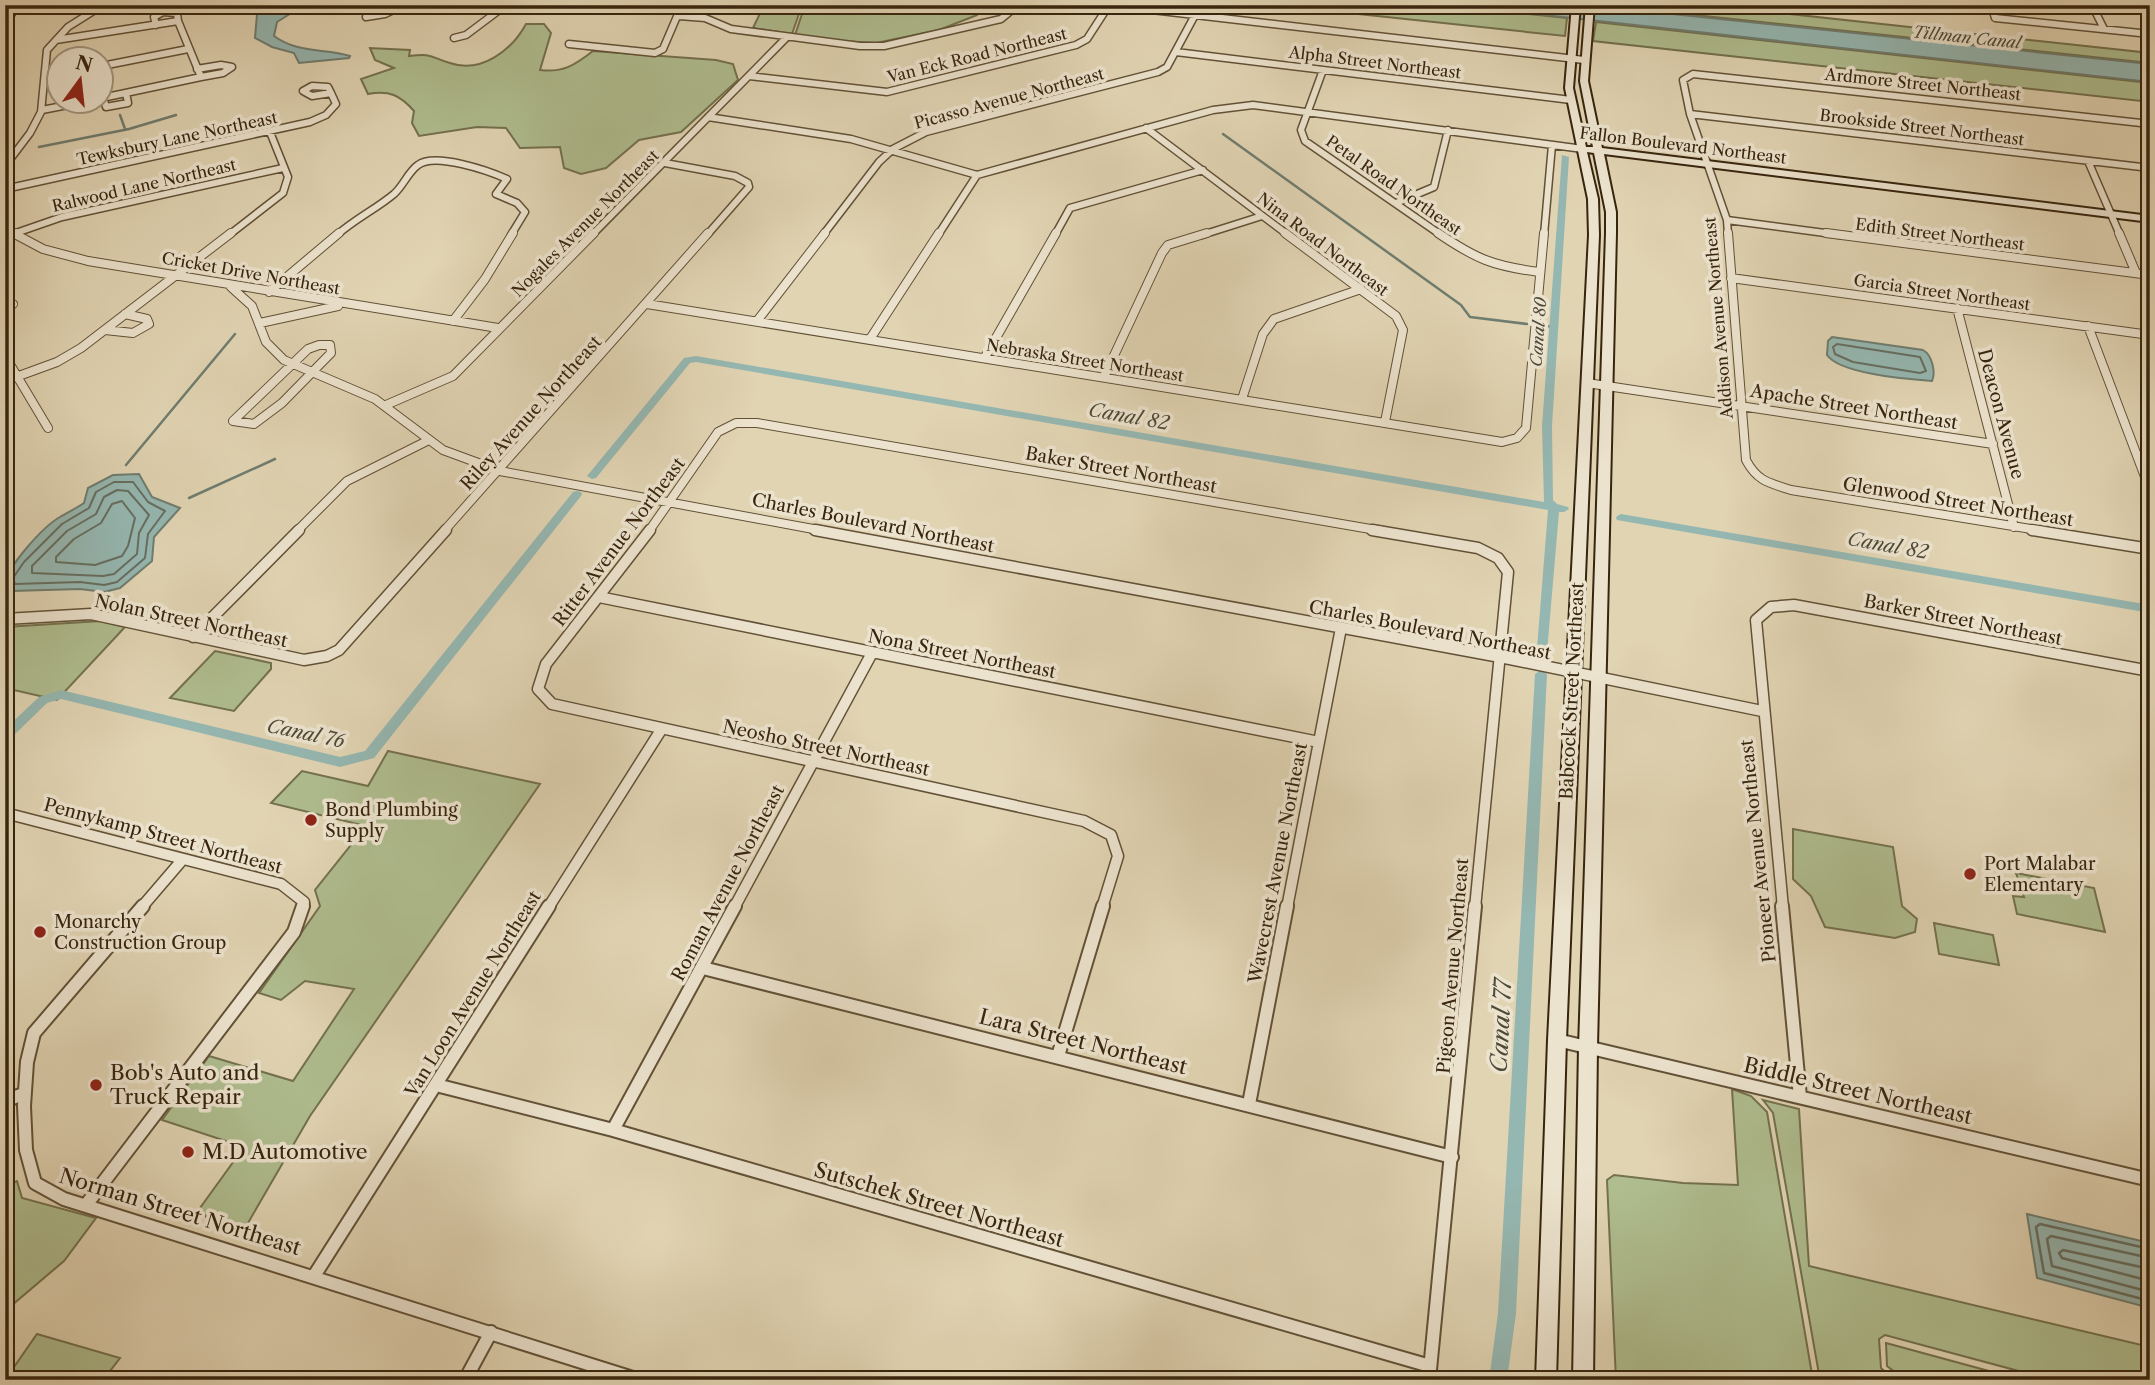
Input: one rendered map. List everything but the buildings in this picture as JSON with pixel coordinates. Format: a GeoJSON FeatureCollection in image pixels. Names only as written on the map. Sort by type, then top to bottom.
{"type":"FeatureCollection","features":[{"type":"Feature","properties":{"kind":"highway"},"geometry":{"type":"LineString","coordinates":[[5,24],[14,5]]}},
{"type":"Feature","properties":{"kind":"main road","name":"Babcock Street Northeast"},"geometry":{"type":"LineString","coordinates":[[1546,1380],[1557,1040],[1594,235],[1593,199],[1571,100],[1570,58],[1576,5]]}},
{"type":"Feature","properties":{"kind":"main road","name":"Babcock Street Northeast"},"geometry":{"type":"LineString","coordinates":[[1583,1380],[1588,1047],[1611,212],[1585,95],[1584,60],[1590,5]]}},
{"type":"Feature","properties":{"kind":"main road","name":"Fallon Boulevard Northeast"},"geometry":{"type":"LineString","coordinates":[[1583,149],[2150,219]]}},
{"type":"Feature","properties":{"kind":"main road"},"geometry":{"type":"LineString","coordinates":[[1547,1352],[1557,1380]]}},
{"type":"Feature","properties":{"kind":"street"},"geometry":{"type":"LineString","coordinates":[[52,46],[73,24],[103,5]]}},
{"type":"Feature","properties":{"kind":"street"},"geometry":{"type":"LineString","coordinates":[[366,17],[385,14],[404,5]]}},
{"type":"Feature","properties":{"kind":"street"},"geometry":{"type":"LineString","coordinates":[[454,38],[466,35],[506,5]]}},
{"type":"Feature","properties":{"kind":"street"},"geometry":{"type":"LineString","coordinates":[[569,44],[655,53],[663,49],[683,6],[667,5]]}},
{"type":"Feature","properties":{"kind":"street"},"geometry":{"type":"LineString","coordinates":[[679,16],[705,18],[731,29],[884,46],[1001,19],[1018,5]]}},
{"type":"Feature","properties":{"kind":"street"},"geometry":{"type":"LineString","coordinates":[[1109,5],[1584,60]]}},
{"type":"Feature","properties":{"kind":"street","name":"Van Eck Road Northeast"},"geometry":{"type":"LineString","coordinates":[[749,76],[887,92],[1076,45],[1087,39],[1109,5]]}},
{"type":"Feature","properties":{"kind":"street"},"geometry":{"type":"LineString","coordinates":[[1991,5],[1995,18],[2150,34]]}},
{"type":"Feature","properties":{"kind":"street"},"geometry":{"type":"LineString","coordinates":[[2092,5],[2107,29]]}},
{"type":"Feature","properties":{"kind":"street"},"geometry":{"type":"LineString","coordinates":[[156,25],[154,16],[163,12],[177,13],[188,49],[201,77]]}},
{"type":"Feature","properties":{"kind":"street","name":"Picasso Avenue Northeast"},"geometry":{"type":"LineString","coordinates":[[757,321],[879,162],[893,149],[926,132],[1158,72],[1167,67],[1195,15]]}},
{"type":"Feature","properties":{"kind":"street"},"geometry":{"type":"LineString","coordinates":[[56,40],[178,21]]}},
{"type":"Feature","properties":{"kind":"street","name":"Nogales Avenue Northeast"},"geometry":{"type":"LineString","coordinates":[[386,405],[453,376],[787,37]]}},
{"type":"Feature","properties":{"kind":"street"},"geometry":{"type":"LineString","coordinates":[[116,63],[188,49]]}},
{"type":"Feature","properties":{"kind":"street","name":"Alpha Street Northeast"},"geometry":{"type":"LineString","coordinates":[[1176,52],[1571,100]]}},
{"type":"Feature","properties":{"kind":"street"},"geometry":{"type":"LineString","coordinates":[[5,166],[35,125],[42,110],[46,56]]}},
{"type":"Feature","properties":{"kind":"street"},"geometry":{"type":"LineString","coordinates":[[116,95],[223,73],[232,67],[221,65],[197,69]]}},
{"type":"Feature","properties":{"kind":"street","name":"Petal Road Northeast"},"geometry":{"type":"LineString","coordinates":[[1323,70],[1301,130],[1305,141],[1473,257],[1501,267],[1539,272]]}},
{"type":"Feature","properties":{"kind":"street","name":"Addison Avenue Northeast"},"geometry":{"type":"LineString","coordinates":[[1693,74],[1683,80],[1690,114],[1727,220],[1739,405],[1746,460],[1754,475],[1762,481]]}},
{"type":"Feature","properties":{"kind":"street","name":"Ardmore Street Northeast"},"geometry":{"type":"LineString","coordinates":[[1693,74],[2150,124]]}},
{"type":"Feature","properties":{"kind":"street"},"geometry":{"type":"LineString","coordinates":[[116,107],[128,103],[126,93]]}},
{"type":"Feature","properties":{"kind":"street","name":"Tewksbury Lane Northeast"},"geometry":{"type":"LineString","coordinates":[[5,189],[270,132],[326,116],[336,104],[331,93]]}},
{"type":"Feature","properties":{"kind":"street","name":"Fallon Boulevard Northeast"},"geometry":{"type":"LineString","coordinates":[[977,174],[1213,110],[1243,105],[1583,149]]}},
{"type":"Feature","properties":{"kind":"street"},"geometry":{"type":"LineString","coordinates":[[42,110],[46,109]]}},
{"type":"Feature","properties":{"kind":"street","name":"Brookside Street Northeast"},"geometry":{"type":"LineString","coordinates":[[1690,114],[2150,168]]}},
{"type":"Feature","properties":{"kind":"street"},"geometry":{"type":"LineString","coordinates":[[708,117],[851,139],[977,174],[870,339]]}},
{"type":"Feature","properties":{"kind":"street","name":"Nina Road Northeast"},"geometry":{"type":"LineString","coordinates":[[1146,128],[1396,316],[1403,330],[1385,422]]}},
{"type":"Feature","properties":{"kind":"street"},"geometry":{"type":"LineString","coordinates":[[1396,202],[1434,187],[1448,130]]}},
{"type":"Feature","properties":{"kind":"street"},"geometry":{"type":"LineString","coordinates":[[5,381],[69,356],[283,192],[288,187],[288,177],[270,132]]}},
{"type":"Feature","properties":{"kind":"street"},"geometry":{"type":"LineString","coordinates":[[1539,272],[1552,145]]}},
{"type":"Feature","properties":{"kind":"street"},"geometry":{"type":"LineString","coordinates":[[269,292],[364,213],[396,192],[417,164],[429,159],[449,160],[475,170],[496,173],[507,179],[496,194],[517,202],[525,212],[485,279],[453,321]]}},
{"type":"Feature","properties":{"kind":"street"},"geometry":{"type":"LineString","coordinates":[[2088,161],[2136,274]]}},
{"type":"Feature","properties":{"kind":"street","name":"Riley Avenue Northeast"},"geometry":{"type":"LineString","coordinates":[[327,656],[347,642],[749,187],[748,183],[735,176],[665,163]]}},
{"type":"Feature","properties":{"kind":"street","name":"Ralwood Lane Northeast"},"geometry":{"type":"LineString","coordinates":[[13,234],[62,217],[283,168]]}},
{"type":"Feature","properties":{"kind":"street"},"geometry":{"type":"LineString","coordinates":[[985,358],[1070,208],[1203,170]]}},
{"type":"Feature","properties":{"kind":"street"},"geometry":{"type":"LineString","coordinates":[[1104,377],[1162,253],[1168,246],[1262,216]]}},
{"type":"Feature","properties":{"kind":"street","name":"Edith Street Northeast"},"geometry":{"type":"LineString","coordinates":[[1727,220],[2150,275]]}},
{"type":"Feature","properties":{"kind":"street","name":"Cricket Drive Northeast"},"geometry":{"type":"LineString","coordinates":[[5,227],[13,234],[62,255],[231,286],[498,328]]}},
{"type":"Feature","properties":{"kind":"street","name":"Nebraska Street Northeast"},"geometry":{"type":"LineString","coordinates":[[648,304],[1502,442],[1517,438],[1527,428],[1539,272]]}},
{"type":"Feature","properties":{"kind":"street","name":"Garcia Street Northeast"},"geometry":{"type":"LineString","coordinates":[[1731,278],[2150,335]]}},
{"type":"Feature","properties":{"kind":"street","name":"Charles Boulevard Northeast"},"geometry":{"type":"LineString","coordinates":[[231,286],[252,307],[267,344],[292,364],[311,376],[362,392],[386,405],[427,441],[466,460],[500,471],[1500,657],[1599,680],[1762,711]]}},
{"type":"Feature","properties":{"kind":"street"},"geometry":{"type":"LineString","coordinates":[[1242,399],[1264,334],[1274,319],[1361,289]]}},
{"type":"Feature","properties":{"kind":"street"},"geometry":{"type":"LineString","coordinates":[[5,309],[13,304]]}},
{"type":"Feature","properties":{"kind":"street"},"geometry":{"type":"LineString","coordinates":[[260,323],[349,305]]}},
{"type":"Feature","properties":{"kind":"street","name":"Deacon Avenue"},"geometry":{"type":"LineString","coordinates":[[1958,308],[2014,527]]}},
{"type":"Feature","properties":{"kind":"street"},"geometry":{"type":"LineString","coordinates":[[105,330],[133,333],[149,324],[147,319],[125,314]]}},
{"type":"Feature","properties":{"kind":"street"},"geometry":{"type":"LineString","coordinates":[[2088,326],[2150,489]]}},
{"type":"Feature","properties":{"kind":"street"},"geometry":{"type":"LineString","coordinates":[[330,345],[331,353],[311,376],[255,424],[241,425],[233,421],[308,349],[330,345]]}},
{"type":"Feature","properties":{"kind":"street"},"geometry":{"type":"LineString","coordinates":[[5,356],[48,428]]}},
{"type":"Feature","properties":{"kind":"street","name":"Apache Street Northeast"},"geometry":{"type":"LineString","coordinates":[[1587,383],[1993,444]]}},
{"type":"Feature","properties":{"kind":"street","name":"Ritter Avenue Northeast"},"geometry":{"type":"LineString","coordinates":[[538,689],[546,664],[672,501],[718,432],[736,423]]}},
{"type":"Feature","properties":{"kind":"street","name":"Baker Street Northeast"},"geometry":{"type":"LineString","coordinates":[[736,423],[757,423],[1464,546],[1498,558]]}},
{"type":"Feature","properties":{"kind":"street"},"geometry":{"type":"LineString","coordinates":[[193,637],[348,481],[427,441]]}},
{"type":"Feature","properties":{"kind":"street","name":"Glenwood Street Northeast"},"geometry":{"type":"LineString","coordinates":[[1762,481],[1791,490],[2150,549]]}},
{"type":"Feature","properties":{"kind":"street","name":"Pigeon Avenue Northeast"},"geometry":{"type":"LineString","coordinates":[[1430,1373],[1508,572],[1498,558]]}},
{"type":"Feature","properties":{"kind":"street","name":"Nona Street Northeast"},"geometry":{"type":"LineString","coordinates":[[599,597],[1319,743]]}},
{"type":"Feature","properties":{"kind":"street","name":"Barker Street Northeast"},"geometry":{"type":"LineString","coordinates":[[1770,607],[1794,605],[2150,671]]}},
{"type":"Feature","properties":{"kind":"street","name":"Pioneer Avenue Northeast"},"geometry":{"type":"LineString","coordinates":[[1770,607],[1756,620],[1762,711],[1800,1097]]}},
{"type":"Feature","properties":{"kind":"street","name":"Nolan Street Northeast"},"geometry":{"type":"LineString","coordinates":[[5,619],[91,614],[285,658],[304,660],[327,656]]}},
{"type":"Feature","properties":{"kind":"street","name":"Wavecrest Avenue Northeast"},"geometry":{"type":"LineString","coordinates":[[1249,1104],[1341,628]]}},
{"type":"Feature","properties":{"kind":"street","name":"Roman Avenue Northeast"},"geometry":{"type":"LineString","coordinates":[[613,1130],[872,653]]}},
{"type":"Feature","properties":{"kind":"street","name":"Neosho Street Northeast"},"geometry":{"type":"LineString","coordinates":[[538,689],[552,704],[1084,821],[1111,835],[1118,856],[1058,1056]]}},
{"type":"Feature","properties":{"kind":"street","name":"Van Loon Avenue Northeast"},"geometry":{"type":"LineString","coordinates":[[314,1276],[661,730]]}},
{"type":"Feature","properties":{"kind":"street","name":"Pennykamp Street Northeast"},"geometry":{"type":"LineString","coordinates":[[5,813],[281,884],[298,894],[304,905],[295,932],[86,1205]]}},
{"type":"Feature","properties":{"kind":"street","name":"Norman Street Northeast"},"geometry":{"type":"LineString","coordinates":[[183,859],[34,1033],[27,1046],[23,1094],[29,1168],[33,1181],[43,1191],[639,1380]]}},
{"type":"Feature","properties":{"kind":"street","name":"Lara Street Northeast"},"geometry":{"type":"LineString","coordinates":[[703,968],[1452,1157]]}},
{"type":"Feature","properties":{"kind":"street","name":"Biddle Street Northeast"},"geometry":{"type":"LineString","coordinates":[[1557,1040],[2150,1180]]}},
{"type":"Feature","properties":{"kind":"street","name":"Sutschek Street Northeast"},"geometry":{"type":"LineString","coordinates":[[436,1085],[613,1130],[1430,1373]]}},
{"type":"Feature","properties":{"kind":"street"},"geometry":{"type":"LineString","coordinates":[[5,1101],[23,1094]]}},
{"type":"Feature","properties":{"kind":"street"},"geometry":{"type":"LineString","coordinates":[[465,1380],[491,1332]]}},
{"type":"Feature","properties":{"kind":"green space"},"geometry":{"type":"Polygon","coordinates":[[[764,5],[802,5],[792,34],[753,28],[764,5]]]}},
{"type":"Feature","properties":{"kind":"green space"},"geometry":{"type":"Polygon","coordinates":[[[805,5],[976,5],[977,15],[939,30],[876,43],[794,38],[805,5]]]}},
{"type":"Feature","properties":{"kind":"green space"},"geometry":{"type":"Polygon","coordinates":[[[1273,5],[1441,5],[1567,18],[1565,36],[1273,5]]]}},
{"type":"Feature","properties":{"kind":"green space"},"geometry":{"type":"Polygon","coordinates":[[[1600,5],[1789,5],[1790,14],[2150,53],[2150,63],[1600,5]]]}},
{"type":"Feature","properties":{"kind":"green space"},"geometry":{"type":"Polygon","coordinates":[[[1596,22],[2150,83],[2150,102],[1593,41],[1596,22]]]}},
{"type":"Feature","properties":{"kind":"green space"},"geometry":{"type":"Polygon","coordinates":[[[526,24],[544,24],[551,33],[540,70],[568,67],[593,51],[716,60],[733,64],[738,80],[681,132],[639,140],[606,168],[581,174],[564,168],[560,147],[520,148],[506,128],[477,127],[419,136],[412,123],[414,111],[409,106],[388,93],[368,94],[361,79],[394,68],[375,60],[370,48],[410,50],[409,56],[427,55],[462,66],[473,65],[504,51],[526,24]]]}},
{"type":"Feature","properties":{"kind":"green space"},"geometry":{"type":"Polygon","coordinates":[[[101,621],[125,627],[57,700],[5,688],[5,627],[101,621]]]}},
{"type":"Feature","properties":{"kind":"green space"},"geometry":{"type":"Polygon","coordinates":[[[215,651],[271,663],[271,669],[234,711],[170,698],[215,651]]]}},
{"type":"Feature","properties":{"kind":"green space"},"geometry":{"type":"Polygon","coordinates":[[[388,751],[540,784],[310,1116],[241,1235],[214,1228],[200,1208],[244,1147],[162,1120],[209,1056],[293,1081],[354,989],[305,981],[281,1000],[259,993],[320,906],[315,890],[366,826],[271,803],[302,771],[368,786],[388,751]]]}},
{"type":"Feature","properties":{"kind":"green space"},"geometry":{"type":"Polygon","coordinates":[[[1793,829],[1893,847],[1902,906],[1917,919],[1915,932],[1895,938],[1825,927],[1811,896],[1793,879],[1793,829]]]}},
{"type":"Feature","properties":{"kind":"green space"},"geometry":{"type":"Polygon","coordinates":[[[2016,873],[2094,888],[2105,932],[2017,914],[2013,896],[2024,897],[2016,873]]]}},
{"type":"Feature","properties":{"kind":"green space"},"geometry":{"type":"Polygon","coordinates":[[[1934,923],[1993,935],[1999,965],[1939,954],[1934,923]]]}},
{"type":"Feature","properties":{"kind":"green space"},"geometry":{"type":"Polygon","coordinates":[[[1732,1089],[1751,1096],[1767,1112],[1813,1380],[1616,1380],[1607,1180],[1614,1175],[1683,1183],[1738,1185],[1732,1089]]]}},
{"type":"Feature","properties":{"kind":"green space"},"geometry":{"type":"Polygon","coordinates":[[[1763,1100],[1799,1109],[1809,1266],[2150,1347],[2150,1380],[2052,1380],[1885,1335],[1879,1339],[1881,1368],[1894,1380],[1820,1380],[1773,1113],[1763,1100]]]}},
{"type":"Feature","properties":{"kind":"green space"},"geometry":{"type":"Polygon","coordinates":[[[17,1181],[22,1198],[96,1218],[64,1261],[5,1311],[5,1186],[17,1181]]]}},
{"type":"Feature","properties":{"kind":"green space"},"geometry":{"type":"Polygon","coordinates":[[[37,1334],[120,1358],[103,1380],[5,1380],[37,1334]]]}},
{"type":"Feature","properties":{"kind":"green space"},"geometry":{"type":"Polygon","coordinates":[[[1886,1343],[2022,1380],[1905,1380],[1887,1366],[1886,1343]]]}},
{"type":"Feature","properties":{"kind":"water"},"geometry":{"type":"Polygon","coordinates":[[[252,5],[304,5],[277,22],[274,36],[293,46],[350,56],[349,58],[299,63],[294,53],[272,47],[255,38],[257,14],[252,5]]]}},
{"type":"Feature","properties":{"kind":"water"},"geometry":{"type":"Polygon","coordinates":[[[1453,5],[1586,5],[2150,64],[2150,82],[1453,5]]]}},
{"type":"Feature","properties":{"kind":"water"},"geometry":{"type":"Polygon","coordinates":[[[1832,337],[1923,350],[1932,364],[1932,381],[1875,374],[1846,367],[1827,355],[1828,341],[1832,337]]]}},
{"type":"Feature","properties":{"kind":"water"},"geometry":{"type":"Polygon","coordinates":[[[139,474],[152,497],[180,508],[154,537],[152,561],[120,588],[104,592],[80,589],[12,591],[6,584],[19,558],[53,522],[84,503],[88,488],[113,475],[139,474]]]}},
{"type":"Feature","properties":{"kind":"water"},"geometry":{"type":"Polygon","coordinates":[[[2027,1214],[2150,1243],[2150,1308],[2037,1278],[2027,1214]]]}},
{"type":"Feature","properties":{"kind":"waterway"},"geometry":{"type":"LineString","coordinates":[[120,115],[125,129]]}},
{"type":"Feature","properties":{"kind":"waterway"},"geometry":{"type":"LineString","coordinates":[[39,147],[129,129],[176,115]]}},
{"type":"Feature","properties":{"kind":"waterway"},"geometry":{"type":"LineString","coordinates":[[1223,134],[1461,305],[1470,317],[1527,324]]}},
{"type":"Feature","properties":{"kind":"waterway","name":"Canal 80"},"geometry":{"type":"LineString","coordinates":[[1553,507],[1548,500],[1547,426],[1565,157]]}},
{"type":"Feature","properties":{"kind":"waterway","name":"Canal 80"},"geometry":{"type":"LineString","coordinates":[[1547,326],[1554,327]]}},
{"type":"Feature","properties":{"kind":"waterway"},"geometry":{"type":"LineString","coordinates":[[126,465],[235,334]]}},
{"type":"Feature","properties":{"kind":"waterway","name":"Canal 82"},"geometry":{"type":"LineString","coordinates":[[592,476],[687,360],[696,359],[1553,507]]}},
{"type":"Feature","properties":{"kind":"waterway"},"geometry":{"type":"LineString","coordinates":[[189,498],[275,459]]}},
{"type":"Feature","properties":{"kind":"waterway","name":"Canal 76"},"geometry":{"type":"LineString","coordinates":[[5,737],[43,700],[61,694],[340,762],[369,755],[577,494]]}},
{"type":"Feature","properties":{"kind":"waterway","name":"Canal 77"},"geometry":{"type":"LineString","coordinates":[[1542,661],[1553,507]]}},
{"type":"Feature","properties":{"kind":"waterway","name":"Canal 82"},"geometry":{"type":"LineString","coordinates":[[1553,507],[1564,509]]}},
{"type":"Feature","properties":{"kind":"waterway","name":"Canal 82"},"geometry":{"type":"LineString","coordinates":[[1621,518],[2150,609]]}},
{"type":"Feature","properties":{"kind":"waterway","name":"Canal 77"},"geometry":{"type":"LineString","coordinates":[[1498,1380],[1507,1313],[1541,674]]}},
{"type":"Feature","properties":{"kind":"place","name":"Bond Plumbing Supply"},"geometry":{"type":"Point","coordinates":[311,820]}},
{"type":"Feature","properties":{"kind":"place","name":"Port Malabar Elementary"},"geometry":{"type":"Point","coordinates":[1970,874]}},
{"type":"Feature","properties":{"kind":"place","name":"Monarchy Construction Group"},"geometry":{"type":"Point","coordinates":[40,932]}},
{"type":"Feature","properties":{"kind":"place","name":"Bob's Auto and Truck Repair"},"geometry":{"type":"Point","coordinates":[96,1085]}},
{"type":"Feature","properties":{"kind":"place","name":"M.D Automotive"},"geometry":{"type":"Point","coordinates":[188,1152]}},
{"type":"Feature","properties":{"kind":"water label","name":"Tillman Canal"},"geometry":{"type":"Point","coordinates":[1967,37]}}]}
